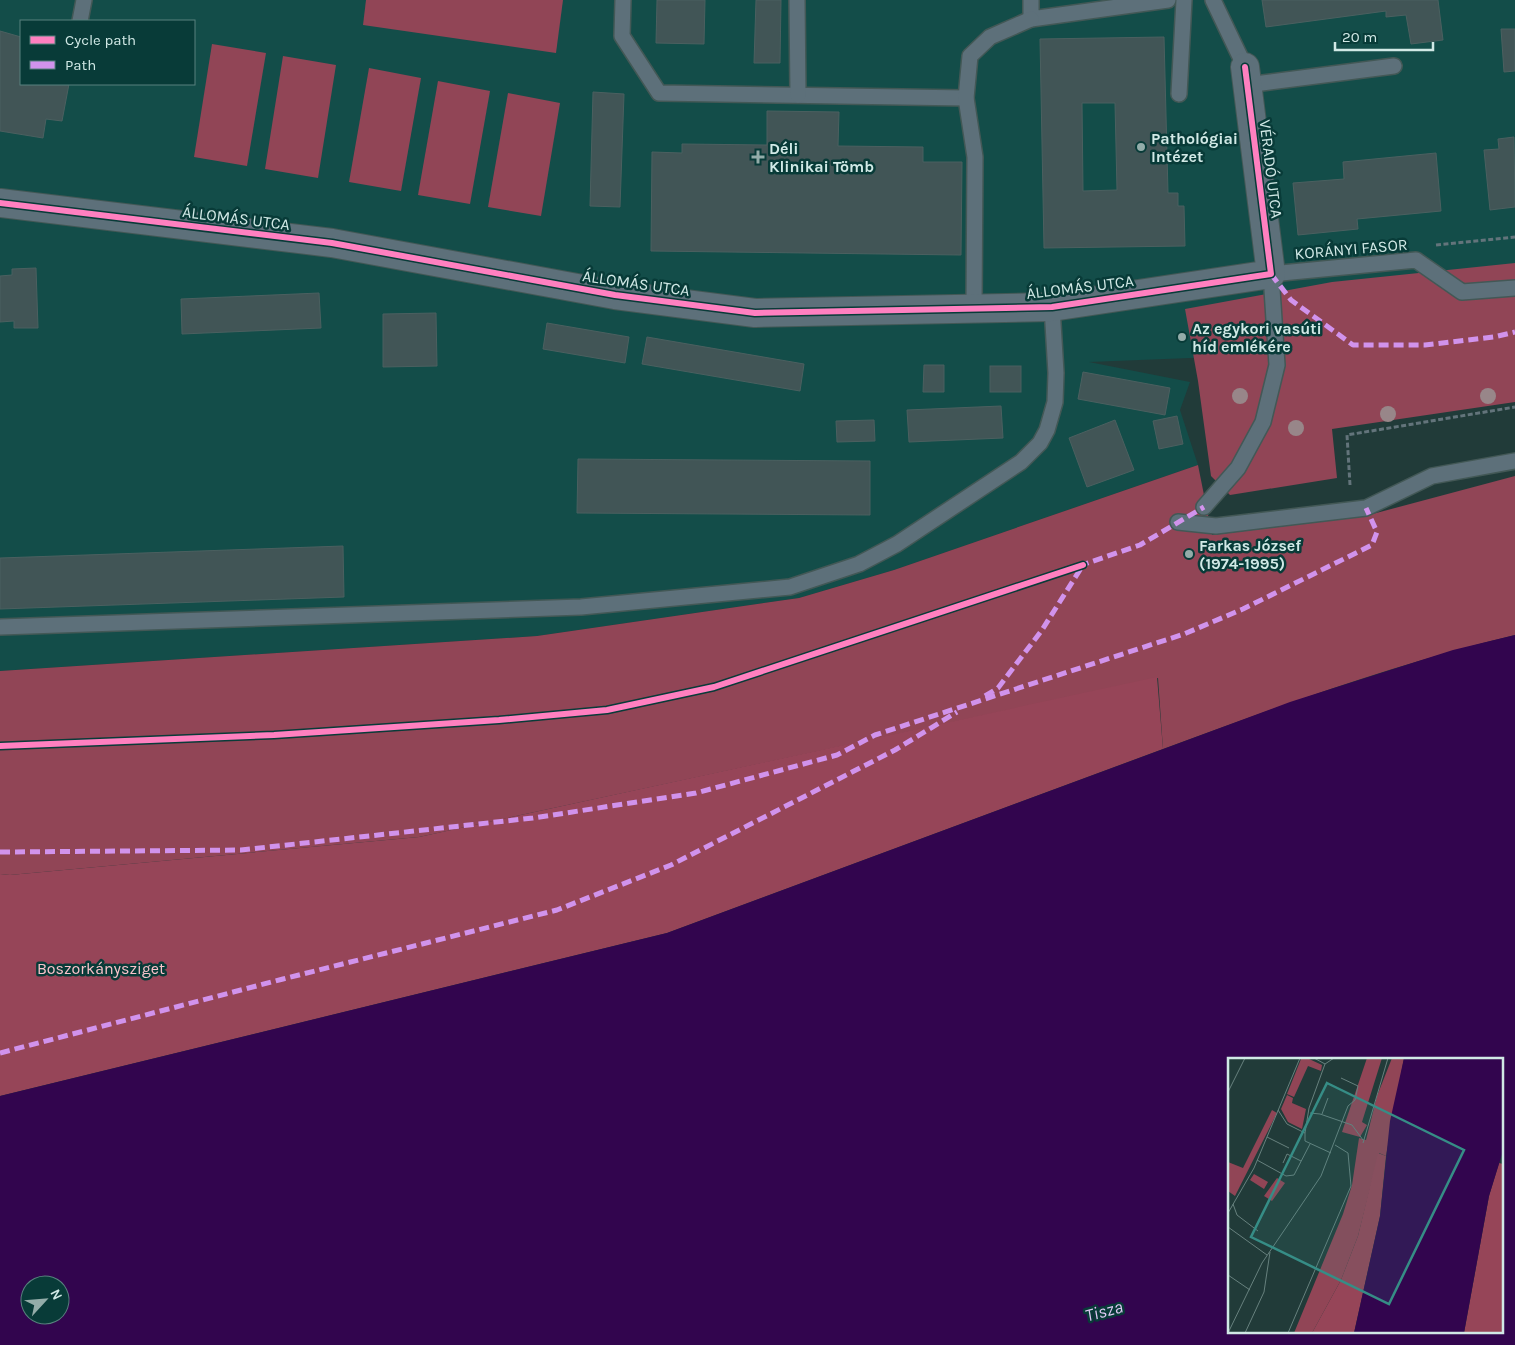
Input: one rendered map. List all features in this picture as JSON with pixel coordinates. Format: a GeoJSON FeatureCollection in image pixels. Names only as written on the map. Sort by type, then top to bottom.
{"type":"FeatureCollection","features":[{"type":"Feature","properties":{"kind":"street","name":"VÉRADÓ UTCA"},"geometry":{"type":"LineString","coordinates":[[1246,76],[1271,274]]}},
{"type":"Feature","properties":{"kind":"street","name":"ÁLLOMÁS UTCA"},"geometry":{"type":"LineString","coordinates":[[0,202],[332,243],[615,295],[756,313],[1052,307],[1271,274]]}},
{"type":"Feature","properties":{"kind":"lane"},"geometry":{"type":"LineString","coordinates":[[80,20],[84,0]]}},
{"type":"Feature","properties":{"kind":"lane"},"geometry":{"type":"LineString","coordinates":[[623,0],[622,36],[659,93],[966,98]]}},
{"type":"Feature","properties":{"kind":"lane"},"geometry":{"type":"LineString","coordinates":[[797,0],[798,95]]}},
{"type":"Feature","properties":{"kind":"lane"},"geometry":{"type":"LineString","coordinates":[[1031,0],[1031,19]]}},
{"type":"Feature","properties":{"kind":"lane"},"geometry":{"type":"LineString","coordinates":[[974,309],[975,157],[966,98],[970,56],[990,37],[1031,19],[1168,0]]}},
{"type":"Feature","properties":{"kind":"lane"},"geometry":{"type":"LineString","coordinates":[[1179,94],[1184,0]]}},
{"type":"Feature","properties":{"kind":"lane"},"geometry":{"type":"LineString","coordinates":[[1213,0],[1246,76],[1394,66]]}},
{"type":"Feature","properties":{"kind":"lane","name":"KORÁNYI FASOR"},"geometry":{"type":"LineString","coordinates":[[1271,274],[1416,260],[1462,292],[1515,288]]}},
{"type":"Feature","properties":{"kind":"lane"},"geometry":{"type":"LineString","coordinates":[[1204,507],[1238,468],[1263,422],[1277,365],[1271,274]]}},
{"type":"Feature","properties":{"kind":"lane"},"geometry":{"type":"LineString","coordinates":[[0,627],[580,607],[790,587],[859,564],[897,544],[1021,462],[1040,443],[1047,430],[1055,402],[1056,372],[1052,307]]}},
{"type":"Feature","properties":{"kind":"lane"},"geometry":{"type":"LineString","coordinates":[[1178,522],[1216,526],[1366,508],[1432,476],[1515,461]]}},
{"type":"Feature","properties":{"kind":"path"},"geometry":{"type":"LineString","coordinates":[[1341,487],[1351,485],[1347,435],[1515,407]]}},
{"type":"Feature","properties":{"kind":"shaded area"},"geometry":{"type":"Polygon","coordinates":[[[0,0],[1515,0],[1515,345],[1089,362],[1190,382],[1180,410],[1198,465],[894,570],[799,598],[537,636],[0,671],[0,0]]]}},
{"type":"Feature","properties":{"kind":"shaded area"},"geometry":{"type":"Polygon","coordinates":[[[366,0],[563,0],[556,53],[363,25],[366,0]]]}},
{"type":"Feature","properties":{"kind":"shaded area"},"geometry":{"type":"Polygon","coordinates":[[[212,44],[266,53],[247,166],[194,157],[212,44]]]}},
{"type":"Feature","properties":{"kind":"shaded area"},"geometry":{"type":"Polygon","coordinates":[[[283,56],[336,65],[318,178],[265,169],[283,56]]]}},
{"type":"Feature","properties":{"kind":"shaded area"},"geometry":{"type":"Polygon","coordinates":[[[369,68],[421,78],[401,191],[349,182],[369,68]]]}},
{"type":"Feature","properties":{"kind":"shaded area"},"geometry":{"type":"Polygon","coordinates":[[[438,81],[490,91],[470,204],[418,195],[438,81]]]}},
{"type":"Feature","properties":{"kind":"shaded area"},"geometry":{"type":"Polygon","coordinates":[[[508,93],[560,103],[541,216],[488,207],[508,93]]]}},
{"type":"Feature","properties":{"kind":"shaded area"},"geometry":{"type":"Polygon","coordinates":[[[1515,263],[1515,402],[1332,429],[1337,478],[1230,495],[1211,476],[1198,381],[1185,309],[1332,282],[1515,263]]]}},
{"type":"Feature","properties":{"kind":"shaded area"},"geometry":{"type":"Polygon","coordinates":[[[1198,465],[1212,535],[1365,516],[1515,476],[1515,635],[1381,672],[1163,749],[1158,678],[419,837],[10,875],[0,874],[0,671],[537,636],[799,598],[894,570],[1198,465]]]}},
{"type":"Feature","properties":{"kind":"green space","name":"Boszorkánysziget"},"geometry":{"type":"Polygon","coordinates":[[[1157,677],[1163,749],[667,933],[0,1096],[0,874],[10,875],[419,837],[1157,677]]]}},
{"type":"Feature","properties":{"kind":"water","name":"Tisza"},"geometry":{"type":"Polygon","coordinates":[[[1515,635],[1515,1345],[0,1345],[0,1096],[667,933],[1290,702],[1453,650],[1515,635]]]}},
{"type":"Feature","properties":{"kind":"building"},"geometry":{"type":"Polygon","coordinates":[[[657,0],[705,0],[704,44],[656,43],[657,0]]]}},
{"type":"Feature","properties":{"kind":"building"},"geometry":{"type":"Polygon","coordinates":[[[756,0],[781,0],[780,63],[754,63],[756,0]]]}},
{"type":"Feature","properties":{"kind":"building"},"geometry":{"type":"Polygon","coordinates":[[[1262,0],[1438,0],[1443,40],[1411,44],[1406,15],[1386,17],[1386,11],[1266,27],[1262,0]]]}},
{"type":"Feature","properties":{"kind":"building"},"geometry":{"type":"Polygon","coordinates":[[[1501,29],[1515,29],[1515,71],[1504,72],[1501,29]]]}},
{"type":"Feature","properties":{"kind":"building"},"geometry":{"type":"Polygon","coordinates":[[[0,31],[20,37],[20,85],[69,85],[62,121],[46,119],[43,138],[0,131],[0,31]]]}},
{"type":"Feature","properties":{"kind":"building","name":"Pathológiai Intézet"},"geometry":{"type":"Polygon","coordinates":[[[1164,37],[1168,193],[1178,193],[1178,206],[1184,206],[1185,246],[1044,248],[1040,39],[1164,37]],[[1082,103],[1083,191],[1117,190],[1115,103],[1082,103]]]}},
{"type":"Feature","properties":{"kind":"building"},"geometry":{"type":"Polygon","coordinates":[[[593,92],[624,94],[620,207],[590,206],[593,92]]]}},
{"type":"Feature","properties":{"kind":"building"},"geometry":{"type":"Polygon","coordinates":[[[767,111],[839,112],[838,146],[923,147],[923,162],[962,162],[961,255],[651,251],[652,152],[682,153],[682,144],[767,145],[767,111]]]}},
{"type":"Feature","properties":{"kind":"building"},"geometry":{"type":"Polygon","coordinates":[[[1514,137],[1515,207],[1490,210],[1484,150],[1499,149],[1498,139],[1514,137]]]}},
{"type":"Feature","properties":{"kind":"building"},"geometry":{"type":"Polygon","coordinates":[[[1436,153],[1441,211],[1357,219],[1358,229],[1298,235],[1293,183],[1344,179],[1343,162],[1436,153]]]}},
{"type":"Feature","properties":{"kind":"building"},"geometry":{"type":"Polygon","coordinates":[[[36,268],[38,328],[14,328],[14,321],[0,322],[0,276],[12,275],[12,269],[36,268]]]}},
{"type":"Feature","properties":{"kind":"building"},"geometry":{"type":"Polygon","coordinates":[[[319,293],[321,328],[182,334],[181,299],[319,293]]]}},
{"type":"Feature","properties":{"kind":"building"},"geometry":{"type":"Polygon","coordinates":[[[436,313],[437,366],[383,367],[383,314],[436,313]]]}},
{"type":"Feature","properties":{"kind":"building"},"geometry":{"type":"Polygon","coordinates":[[[547,323],[629,337],[625,363],[543,349],[547,323]]]}},
{"type":"Feature","properties":{"kind":"building"},"geometry":{"type":"Polygon","coordinates":[[[647,337],[804,364],[800,391],[642,364],[647,337]]]}},
{"type":"Feature","properties":{"kind":"building"},"geometry":{"type":"Polygon","coordinates":[[[924,365],[944,365],[944,392],[923,392],[924,365]]]}},
{"type":"Feature","properties":{"kind":"building"},"geometry":{"type":"Polygon","coordinates":[[[990,366],[1021,366],[1021,392],[990,392],[990,366]]]}},
{"type":"Feature","properties":{"kind":"building"},"geometry":{"type":"Polygon","coordinates":[[[1083,372],[1170,388],[1165,415],[1078,399],[1083,372]]]}},
{"type":"Feature","properties":{"kind":"building"},"geometry":{"type":"Polygon","coordinates":[[[1001,406],[1003,438],[909,442],[907,410],[1001,406]]]}},
{"type":"Feature","properties":{"kind":"building"},"geometry":{"type":"Polygon","coordinates":[[[1177,416],[1183,444],[1159,449],[1153,421],[1177,416]]]}},
{"type":"Feature","properties":{"kind":"building"},"geometry":{"type":"Polygon","coordinates":[[[874,420],[875,441],[837,442],[836,421],[874,420]]]}},
{"type":"Feature","properties":{"kind":"building"},"geometry":{"type":"Polygon","coordinates":[[[1115,420],[1134,470],[1087,487],[1069,438],[1115,420]]]}},
{"type":"Feature","properties":{"kind":"building"},"geometry":{"type":"Polygon","coordinates":[[[578,459],[870,461],[870,515],[577,513],[578,459]]]}},
{"type":"Feature","properties":{"kind":"building"},"geometry":{"type":"Polygon","coordinates":[[[343,546],[344,597],[0,609],[0,558],[343,546]]]}},
{"type":"Feature","properties":{"kind":"marked path"},"geometry":{"type":"LineString","coordinates":[[1271,274],[1291,300],[1353,345],[1425,345],[1494,337],[1515,332]]}},
{"type":"Feature","properties":{"kind":"marked path"},"geometry":{"type":"LineString","coordinates":[[1079,566],[1140,545],[1204,507]]}},
{"type":"Feature","properties":{"kind":"marked path"},"geometry":{"type":"LineString","coordinates":[[0,852],[241,850],[533,818],[696,793],[837,755],[875,735],[1184,634],[1243,609],[1372,545],[1377,532],[1366,508]]}},
{"type":"Feature","properties":{"kind":"marked path"},"geometry":{"type":"LineString","coordinates":[[985,696],[998,688],[1042,630],[1083,565]]}},
{"type":"Feature","properties":{"kind":"marked path"},"geometry":{"type":"LineString","coordinates":[[0,1053],[557,910],[671,865],[895,750],[957,712]]}},
{"type":"Feature","properties":{"kind":"cycle path"},"geometry":{"type":"LineString","coordinates":[[0,203],[332,243],[615,295],[755,313],[1052,307],[1271,274],[1245,67]]}},
{"type":"Feature","properties":{"kind":"cycle path"},"geometry":{"type":"LineString","coordinates":[[0,746],[274,735],[499,720],[607,710],[714,687],[1083,565]]}},
{"type":"Feature","properties":{"kind":"place","name":"Pathológiai Intézet"},"geometry":{"type":"Point","coordinates":[1141,147]}},
{"type":"Feature","properties":{"kind":"place","name":"Déli Klinikai Tömb"},"geometry":{"type":"Point","coordinates":[758,157]}},
{"type":"Feature","properties":{"kind":"place","name":"Az egykori vasúti híd emlékére"},"geometry":{"type":"Point","coordinates":[1182,337]}},
{"type":"Feature","properties":{"kind":"place","name":"Farkas József (1974-1995)"},"geometry":{"type":"Point","coordinates":[1189,554]}}]}
